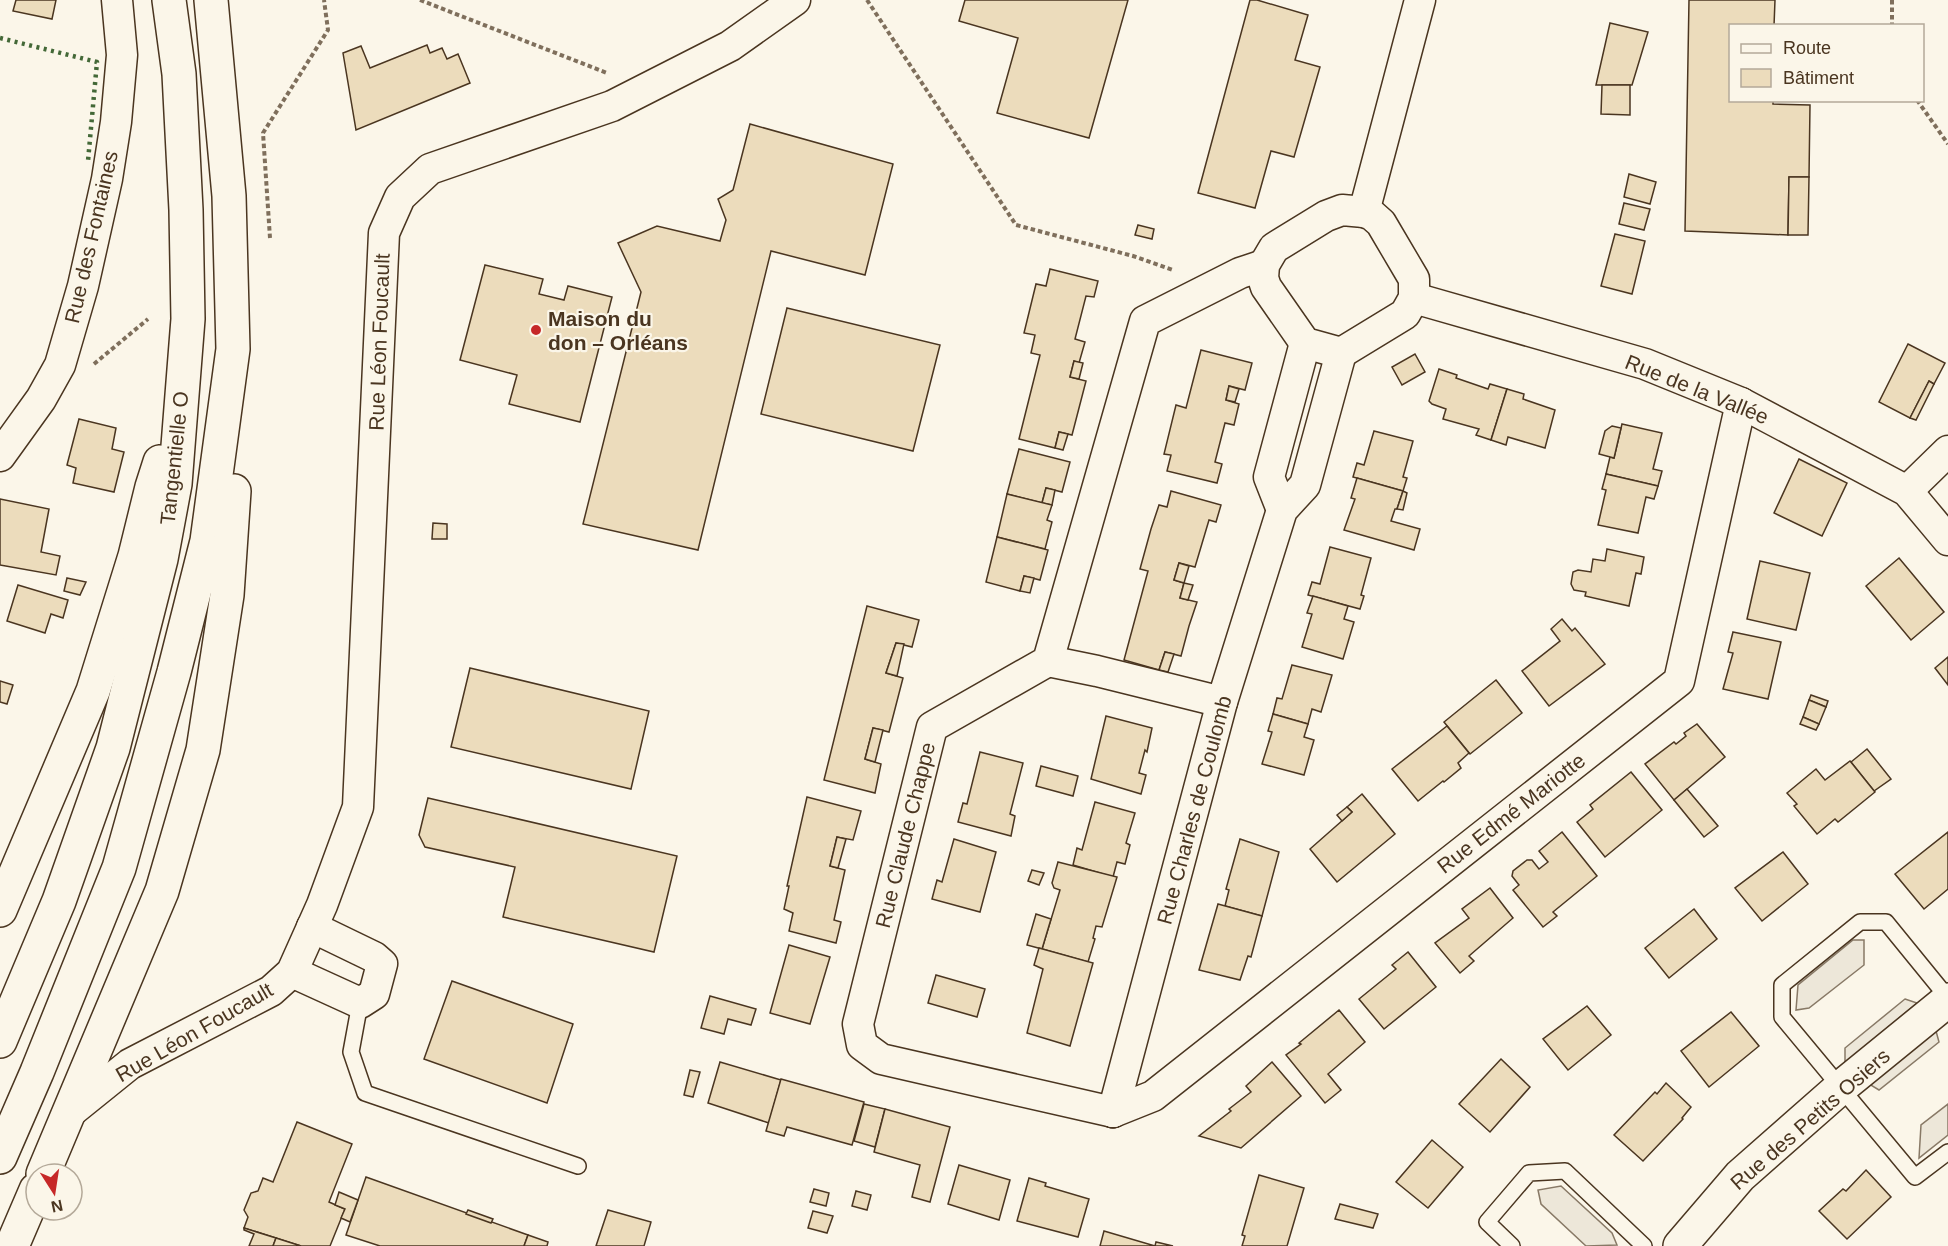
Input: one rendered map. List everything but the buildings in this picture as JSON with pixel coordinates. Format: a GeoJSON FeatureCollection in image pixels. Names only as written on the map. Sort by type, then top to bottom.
{"type":"FeatureCollection","features":[{"type":"Feature","properties":{"kind":"main road","name":"Tangentielle O"},"geometry":{"type":"LineString","coordinates":[[0,1041],[59,901],[113,748],[158,570],[175,484],[188,319],[186,210],[178,74],[170,0]]}},
{"type":"Feature","properties":{"kind":"main road","name":"Tangentielle O"},"geometry":{"type":"LineString","coordinates":[[0,1157],[37,1072],[119,868],[174,672],[207,541],[233,349],[229,196],[211,0]]}},
{"type":"Feature","properties":{"kind":"main road"},"geometry":{"type":"LineString","coordinates":[[48,1162],[162,891],[203,750],[227,595],[234,484],[233,349]]}},
{"type":"Feature","properties":{"kind":"main road"},"geometry":{"type":"LineString","coordinates":[[0,909],[93,691],[135,556],[152,487],[181,398]]}},
{"type":"Feature","properties":{"kind":"main road","name":"Rue des Petits Osiers"},"geometry":{"type":"LineString","coordinates":[[1680,1246],[1740,1176],[1840,1088],[1948,999]]}},
{"type":"Feature","properties":{"kind":"main road"},"geometry":{"type":"LineString","coordinates":[[12,1246],[24,1218]]}},
{"type":"Feature","properties":{"kind":"street","name":"Rue des Fontaines"},"geometry":{"type":"LineString","coordinates":[[0,456],[41,399],[60,365],[83,286],[107,179],[116,122],[122,56],[117,0]]}},
{"type":"Feature","properties":{"kind":"street","name":"Rue Léon Foucault"},"geometry":{"type":"LineString","coordinates":[[68,1114],[130,1064],[272,991],[292,972],[312,927],[358,807],[384,233],[400,196],[430,169],[612,106],[730,46],[795,0]]}},
{"type":"Feature","properties":{"kind":"street"},"geometry":{"type":"LineString","coordinates":[[1364,212],[1420,0]]}},
{"type":"Feature","properties":{"kind":"street"},"geometry":{"type":"LineString","coordinates":[[1342,210],[1364,212],[1372,215],[1381,223],[1414,279],[1414,298],[1405,314],[1341,353],[1305,343],[1266,287],[1263,278],[1264,265],[1274,248],[1326,216],[1342,210]]}},
{"type":"Feature","properties":{"kind":"street"},"geometry":{"type":"LineString","coordinates":[[1222,702],[1048,661],[1145,321],[1240,273],[1264,265]]}},
{"type":"Feature","properties":{"kind":"street","name":"Rue de la Vallée"},"geometry":{"type":"LineString","coordinates":[[1414,298],[1645,364],[1741,403],[1907,491],[1948,540]]}},
{"type":"Feature","properties":{"kind":"street"},"geometry":{"type":"LineString","coordinates":[[1282,510],[1269,477],[1305,343]]}},
{"type":"Feature","properties":{"kind":"street","name":"Rue Charles de Coulomb"},"geometry":{"type":"LineString","coordinates":[[1113,1112],[1222,702],[1282,510],[1305,485],[1341,353]]}},
{"type":"Feature","properties":{"kind":"street","name":"Rue Edmé Mariotte"},"geometry":{"type":"LineString","coordinates":[[1113,1112],[1153,1096],[1679,681],[1741,403]]}},
{"type":"Feature","properties":{"kind":"street"},"geometry":{"type":"LineString","coordinates":[[1907,491],[1948,451]]}},
{"type":"Feature","properties":{"kind":"street","name":"Rue Claude Chappe"},"geometry":{"type":"LineString","coordinates":[[1048,661],[932,727],[858,1024],[862,1045],[881,1059],[1113,1112]]}},
{"type":"Feature","properties":{"kind":"street"},"geometry":{"type":"LineString","coordinates":[[312,927],[374,957],[382,964],[374,994],[360,1002]]}},
{"type":"Feature","properties":{"kind":"street","name":"Rue Léon Foucault"},"geometry":{"type":"LineString","coordinates":[[292,972],[360,1002]]}},
{"type":"Feature","properties":{"kind":"lane"},"geometry":{"type":"LineString","coordinates":[[1948,999],[1886,922],[1860,922],[1782,985],[1782,1017],[1916,1177],[1948,1152]]}},
{"type":"Feature","properties":{"kind":"lane"},"geometry":{"type":"LineString","coordinates":[[360,1002],[351,1052],[365,1093],[578,1166]]}},
{"type":"Feature","properties":{"kind":"lane"},"geometry":{"type":"LineString","coordinates":[[1512,1246],[1487,1222],[1529,1173],[1565,1171],[1644,1246]]}},
{"type":"Feature","properties":{"kind":"path"},"geometry":{"type":"LineString","coordinates":[[270,238],[263,134],[327,30],[324,0]]}},
{"type":"Feature","properties":{"kind":"path"},"geometry":{"type":"LineString","coordinates":[[420,0],[615,76]]}},
{"type":"Feature","properties":{"kind":"path"},"geometry":{"type":"LineString","coordinates":[[867,0],[1016,225],[1133,256],[1216,285]]}},
{"type":"Feature","properties":{"kind":"path"},"geometry":{"type":"LineString","coordinates":[[1892,0],[1892,24]]}},
{"type":"Feature","properties":{"kind":"path"},"geometry":{"type":"LineString","coordinates":[[1918,102],[1948,144]]}},
{"type":"Feature","properties":{"kind":"path"},"geometry":{"type":"LineString","coordinates":[[90,368],[148,319]]}},
{"type":"Feature","properties":{"kind":"shaded area"},"geometry":{"type":"Polygon","coordinates":[[[1853,940],[1864,940],[1864,965],[1809,1008],[1796,1010],[1798,985],[1853,940]]]}},
{"type":"Feature","properties":{"kind":"shaded area"},"geometry":{"type":"Polygon","coordinates":[[[1905,999],[1917,1003],[1845,1063],[1845,1048],[1905,999]]]}},
{"type":"Feature","properties":{"kind":"shaded area"},"geometry":{"type":"Polygon","coordinates":[[[1936,1031],[1939,1042],[1879,1090],[1869,1084],[1936,1031]]]}},
{"type":"Feature","properties":{"kind":"shaded area"},"geometry":{"type":"Polygon","coordinates":[[[1948,1104],[1948,1135],[1919,1158],[1921,1125],[1948,1104]]]}},
{"type":"Feature","properties":{"kind":"shaded area"},"geometry":{"type":"Polygon","coordinates":[[[1561,1186],[1612,1233],[1617,1245],[1586,1246],[1541,1204],[1538,1190],[1561,1186]]]}},
{"type":"Feature","properties":{"kind":"hedge"},"geometry":{"type":"LineString","coordinates":[[0,38],[97,62],[88,161]]}},
{"type":"Feature","properties":{"kind":"place","name":"Maison du don – Orléans"},"geometry":{"type":"Point","coordinates":[536,330]}}]}
